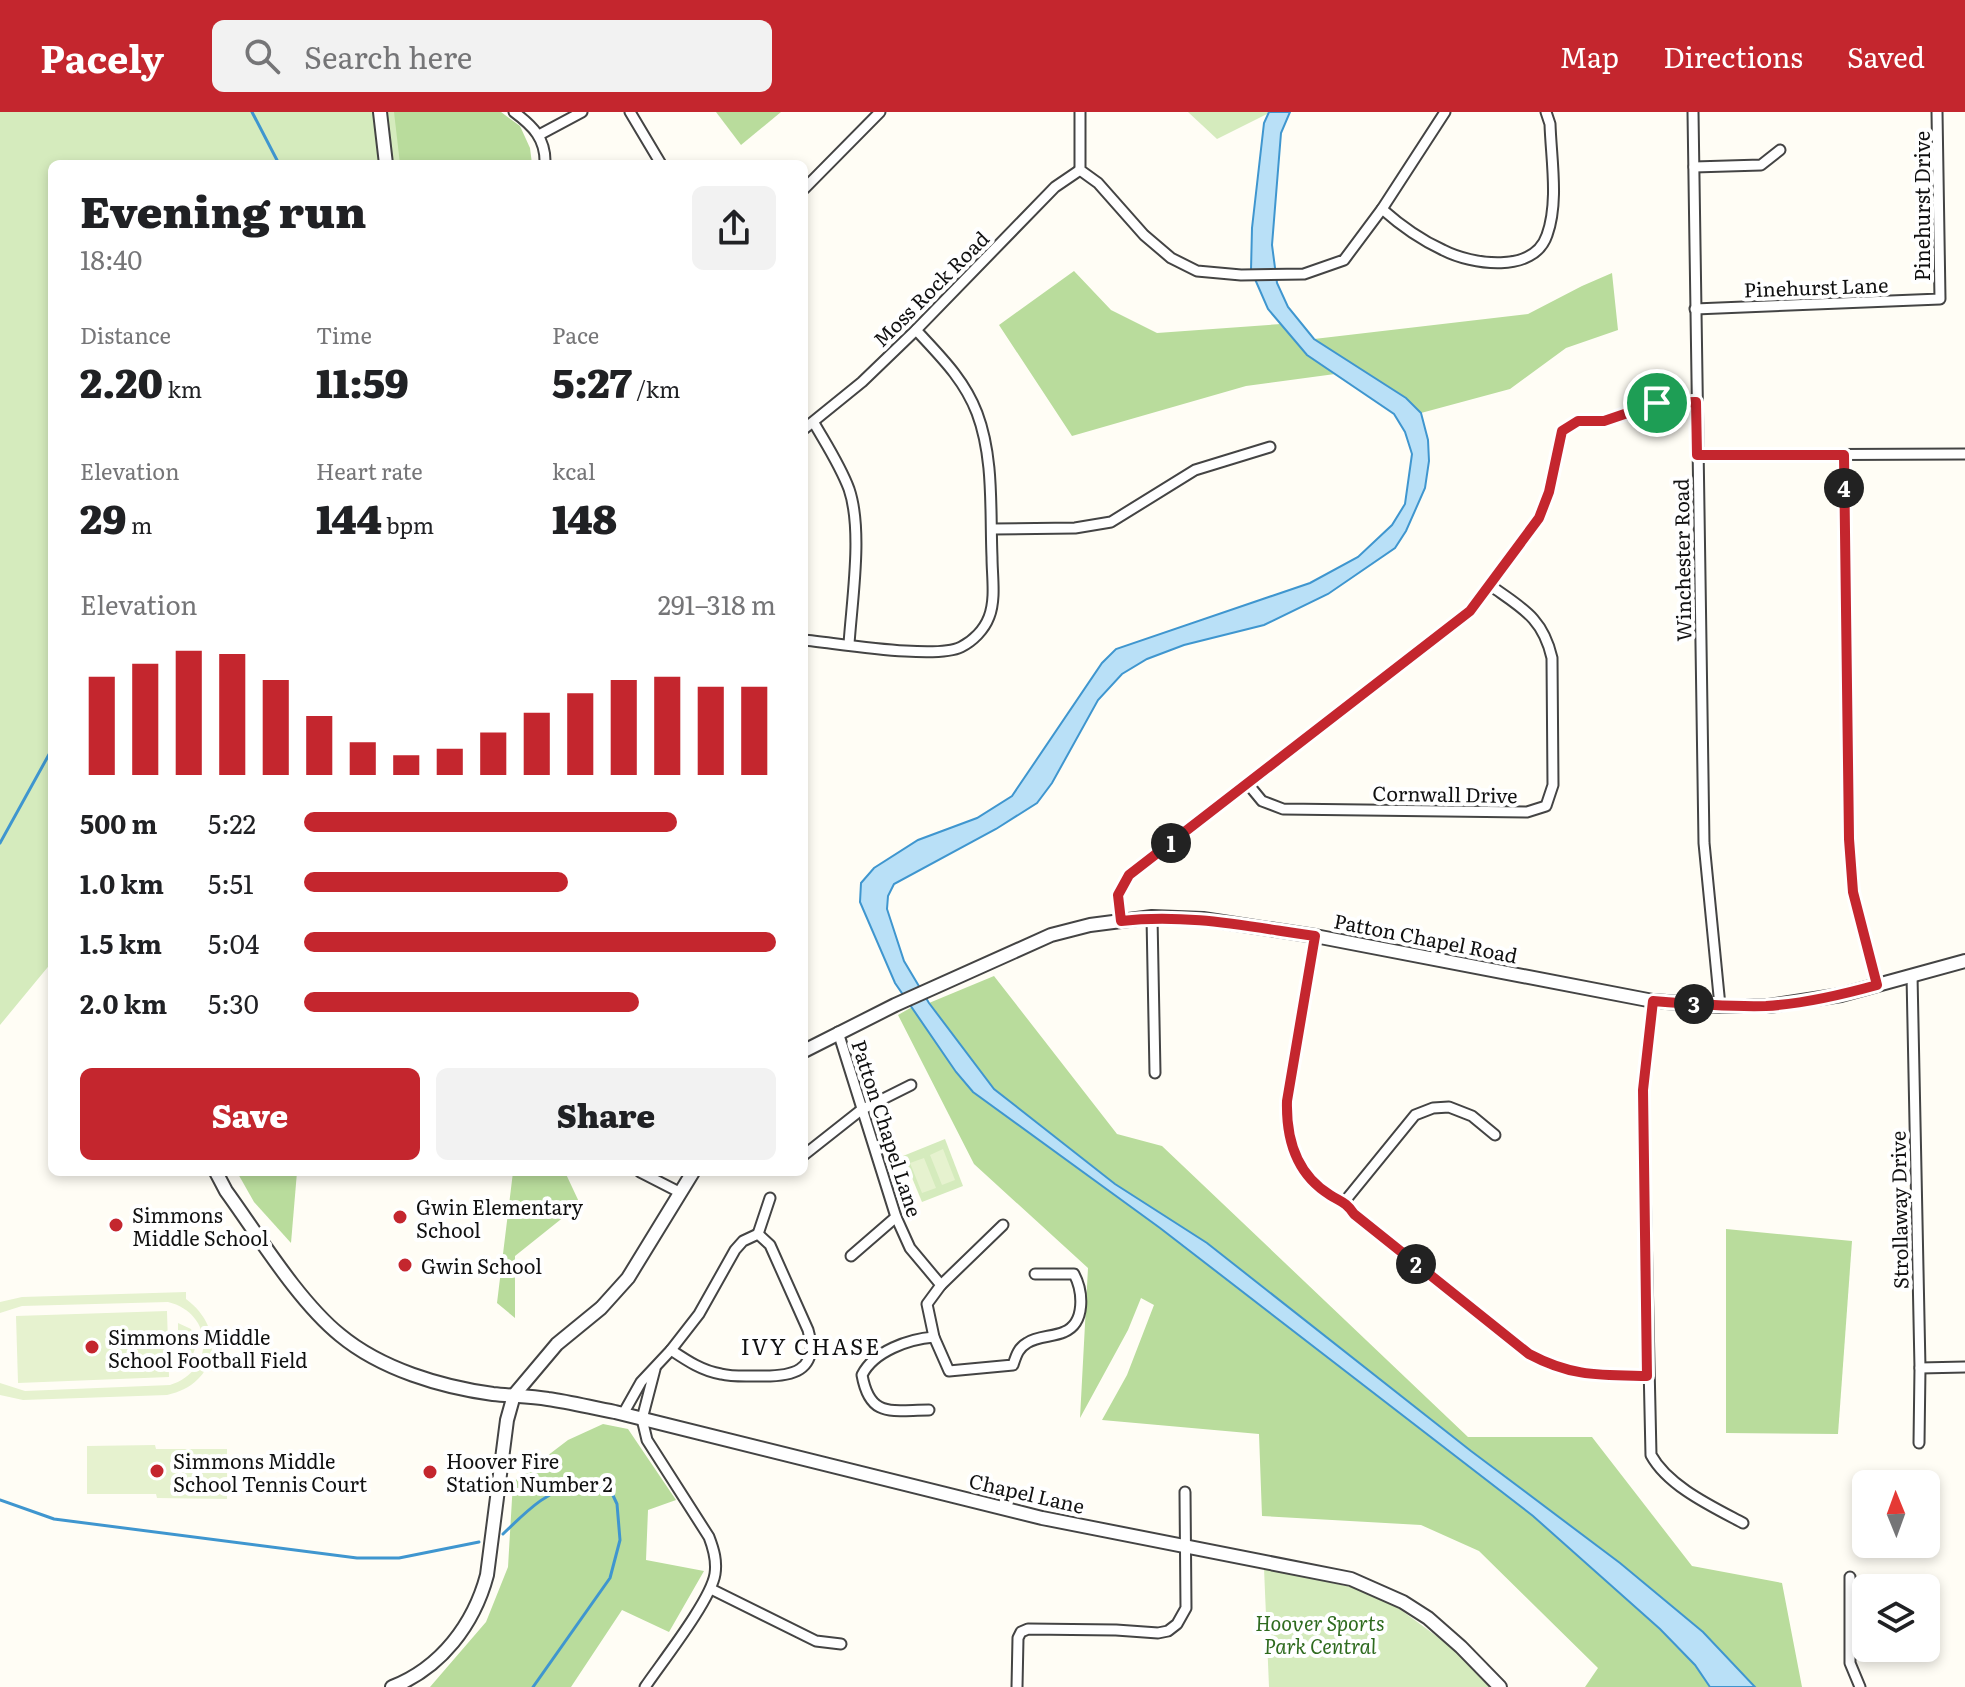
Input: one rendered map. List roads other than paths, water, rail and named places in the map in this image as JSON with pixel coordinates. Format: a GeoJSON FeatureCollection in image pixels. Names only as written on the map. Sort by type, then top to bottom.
{"type":"FeatureCollection","features":[{"type":"Feature","properties":{"kind":"street"},"geometry":{"type":"LineString","coordinates":[[380,112],[386,160]]}},
{"type":"Feature","properties":{"kind":"street"},"geometry":{"type":"LineString","coordinates":[[514,112],[539,135],[544,145],[545,160]]}},
{"type":"Feature","properties":{"kind":"street"},"geometry":{"type":"LineString","coordinates":[[539,135],[582,112]]}},
{"type":"Feature","properties":{"kind":"street"},"geometry":{"type":"LineString","coordinates":[[630,112],[659,160]]}},
{"type":"Feature","properties":{"kind":"street"},"geometry":{"type":"LineString","coordinates":[[808,185],[880,112]]}},
{"type":"Feature","properties":{"kind":"street"},"geometry":{"type":"LineString","coordinates":[[1080,112],[1080,170],[1098,183],[1144,235],[1171,258],[1197,271],[1241,275],[1289,275],[1320,270],[1344,260],[1382,209],[1445,112]]}},
{"type":"Feature","properties":{"kind":"street"},"geometry":{"type":"LineString","coordinates":[[1382,209],[1428,242],[1459,257],[1514,262],[1532,255],[1544,242],[1551,218],[1550,124],[1546,112]]}},
{"type":"Feature","properties":{"kind":"street","name":"Winchester Road"},"geometry":{"type":"LineString","coordinates":[[1693,112],[1704,843],[1720,1006]]}},
{"type":"Feature","properties":{"kind":"street","name":"Pinehurst Drive"},"geometry":{"type":"LineString","coordinates":[[1937,112],[1940,299]]}},
{"type":"Feature","properties":{"kind":"street"},"geometry":{"type":"LineString","coordinates":[[1694,167],[1761,165],[1780,150]]}},
{"type":"Feature","properties":{"kind":"street","name":"Moss Rock Road"},"geometry":{"type":"LineString","coordinates":[[808,427],[862,382],[916,330],[1055,187],[1080,170]]}},
{"type":"Feature","properties":{"kind":"street","name":"Pinehurst Lane"},"geometry":{"type":"LineString","coordinates":[[1695,309],[1940,299]]}},
{"type":"Feature","properties":{"kind":"street"},"geometry":{"type":"LineString","coordinates":[[808,640],[942,653],[967,644],[983,628],[991,609],[993,529],[987,450],[977,413],[958,375],[916,330]]}},
{"type":"Feature","properties":{"kind":"street"},"geometry":{"type":"LineString","coordinates":[[1121,921],[1118,895],[1129,875],[1460,620],[1491,586],[1539,518],[1549,492],[1562,431],[1578,421],[1604,421],[1657,403],[1696,402]]}},
{"type":"Feature","properties":{"kind":"street"},"geometry":{"type":"LineString","coordinates":[[814,423],[841,469],[854,506],[856,529],[849,644]]}},
{"type":"Feature","properties":{"kind":"street"},"geometry":{"type":"LineString","coordinates":[[993,529],[1075,528],[1111,522],[1195,470],[1270,447]]}},
{"type":"Feature","properties":{"kind":"street"},"geometry":{"type":"LineString","coordinates":[[1697,455],[1965,454]]}},
{"type":"Feature","properties":{"kind":"street"},"geometry":{"type":"LineString","coordinates":[[1844,455],[1849,839],[1853,892],[1877,985]]}},
{"type":"Feature","properties":{"kind":"street","name":"Cornwall Drive"},"geometry":{"type":"LineString","coordinates":[[1248,784],[1262,801],[1283,809],[1527,812],[1546,806],[1553,785],[1552,658],[1548,640],[1533,616],[1491,586]]}},
{"type":"Feature","properties":{"kind":"street"},"geometry":{"type":"LineString","coordinates":[[1152,917],[1155,1073]]}},
{"type":"Feature","properties":{"kind":"street","name":"Patton Chapel Road"},"geometry":{"type":"LineString","coordinates":[[808,1049],[838,1032],[1051,935],[1090,925],[1152,917],[1203,919],[1315,936],[1653,1001],[1720,1006],[1769,1006],[1841,995],[1965,961]]}},
{"type":"Feature","properties":{"kind":"street"},"geometry":{"type":"LineString","coordinates":[[1315,936],[1287,1101],[1286,1128],[1294,1154],[1308,1176],[1330,1195],[1345,1201],[1354,1214],[1529,1354],[1555,1368],[1581,1374],[1647,1376]]}},
{"type":"Feature","properties":{"kind":"street","name":"Strollaway Drive"},"geometry":{"type":"LineString","coordinates":[[1912,975],[1919,1443]]}},
{"type":"Feature","properties":{"kind":"street"},"geometry":{"type":"LineString","coordinates":[[1653,1001],[1643,1090],[1651,1455],[1658,1469],[1708,1504],[1743,1523]]}},
{"type":"Feature","properties":{"kind":"street","name":"Patton Chapel Lane"},"geometry":{"type":"LineString","coordinates":[[838,1032],[896,1217],[910,1248],[941,1285]]}},
{"type":"Feature","properties":{"kind":"street"},"geometry":{"type":"LineString","coordinates":[[808,1152],[861,1110],[911,1085]]}},
{"type":"Feature","properties":{"kind":"street"},"geometry":{"type":"LineString","coordinates":[[1345,1201],[1415,1115],[1433,1108],[1449,1107],[1472,1116],[1495,1135]]}},
{"type":"Feature","properties":{"kind":"street"},"geometry":{"type":"LineString","coordinates":[[218,1176],[311,1308],[339,1335],[368,1356],[434,1381],[492,1394],[514,1395]]}},
{"type":"Feature","properties":{"kind":"street"},"geometry":{"type":"LineString","coordinates":[[648,1176],[681,1193]]}},
{"type":"Feature","properties":{"kind":"street"},"geometry":{"type":"LineString","coordinates":[[392,1687],[415,1675],[445,1652],[471,1618],[483,1592],[507,1420],[514,1395],[557,1344],[615,1294],[656,1236],[691,1176]]}},
{"type":"Feature","properties":{"kind":"street"},"geometry":{"type":"LineString","coordinates":[[623,1414],[641,1382],[699,1314],[735,1250],[743,1241],[758,1234],[770,1198]]}},
{"type":"Feature","properties":{"kind":"street"},"geometry":{"type":"LineString","coordinates":[[851,1256],[896,1217]]}},
{"type":"Feature","properties":{"kind":"street"},"geometry":{"type":"LineString","coordinates":[[1003,1225],[941,1285],[927,1304],[934,1337],[949,1371],[1013,1365],[1017,1353],[1028,1342],[1065,1332],[1075,1325],[1081,1311],[1078,1282],[1074,1274],[1035,1274]]}},
{"type":"Feature","properties":{"kind":"street"},"geometry":{"type":"LineString","coordinates":[[671,1350],[691,1363],[719,1374],[781,1377],[803,1367],[811,1353],[808,1330],[770,1245],[758,1234]]}},
{"type":"Feature","properties":{"kind":"street"},"geometry":{"type":"LineString","coordinates":[[929,1410],[876,1407],[871,1403],[862,1375],[886,1352],[918,1338],[934,1337]]}},
{"type":"Feature","properties":{"kind":"street"},"geometry":{"type":"LineString","coordinates":[[1920,1368],[1965,1367]]}},
{"type":"Feature","properties":{"kind":"street"},"geometry":{"type":"LineString","coordinates":[[645,1687],[711,1589],[716,1559],[709,1537],[647,1440],[642,1419],[655,1369]]}},
{"type":"Feature","properties":{"kind":"street","name":"Chapel Lane"},"geometry":{"type":"LineString","coordinates":[[514,1395],[623,1414],[1042,1518],[1324,1572],[1380,1591],[1428,1618],[1500,1687]]}},
{"type":"Feature","properties":{"kind":"street"},"geometry":{"type":"LineString","coordinates":[[1017,1687],[1016,1649],[1021,1632],[1040,1627],[1158,1633],[1168,1631],[1177,1624],[1186,1608],[1185,1492]]}},
{"type":"Feature","properties":{"kind":"street"},"geometry":{"type":"LineString","coordinates":[[1850,1577],[1850,1663],[1860,1687]]}},
{"type":"Feature","properties":{"kind":"street"},"geometry":{"type":"LineString","coordinates":[[711,1589],[816,1641],[841,1644]]}},
{"type":"Feature","properties":{"kind":"water"},"geometry":{"type":"Polygon","coordinates":[[[1269,112],[1290,112],[1281,133],[1272,245],[1277,283],[1288,307],[1314,339],[1406,398],[1421,413],[1428,440],[1429,461],[1425,488],[1406,531],[1395,548],[1328,594],[1264,625],[1184,645],[1147,659],[1122,674],[1098,700],[1052,783],[1037,803],[996,829],[894,884],[888,896],[887,909],[904,961],[929,1003],[994,1089],[1115,1184],[1207,1243],[1471,1451],[1620,1563],[1703,1632],[1755,1687],[1710,1687],[1695,1665],[1660,1629],[1533,1516],[1160,1228],[973,1092],[895,983],[860,902],[861,883],[874,868],[918,840],[977,818],[1012,796],[1102,663],[1116,649],[1310,583],[1358,557],[1392,525],[1405,504],[1412,454],[1405,432],[1394,414],[1307,355],[1268,309],[1251,270],[1252,228],[1264,123],[1269,112]]]}},
{"type":"Feature","properties":{"kind":"waterway"},"geometry":{"type":"LineString","coordinates":[[252,112],[277,160]]}},
{"type":"Feature","properties":{"kind":"waterway"},"geometry":{"type":"LineString","coordinates":[[0,843],[48,756]]}},
{"type":"Feature","properties":{"kind":"waterway"},"geometry":{"type":"LineString","coordinates":[[503,1534],[537,1504],[567,1487],[582,1485],[610,1489],[617,1504],[620,1540],[610,1578],[533,1687]]}},
{"type":"Feature","properties":{"kind":"waterway"},"geometry":{"type":"LineString","coordinates":[[0,1500],[54,1519],[357,1558],[399,1558],[479,1542]]}},
{"type":"Feature","properties":{"kind":"place","name":"Gwin Elementary School"},"geometry":{"type":"Point","coordinates":[400,1217]}},
{"type":"Feature","properties":{"kind":"place","name":"Simmons Middle School"},"geometry":{"type":"Point","coordinates":[116,1225]}},
{"type":"Feature","properties":{"kind":"place","name":"Gwin School"},"geometry":{"type":"Point","coordinates":[405,1265]}},
{"type":"Feature","properties":{"kind":"place","name":"Simmons Middle School Football Field"},"geometry":{"type":"Point","coordinates":[92,1347]}},
{"type":"Feature","properties":{"kind":"place","name":"Simmons Middle School Tennis Court"},"geometry":{"type":"Point","coordinates":[157,1471]}},
{"type":"Feature","properties":{"kind":"place","name":"Hoover Fire Station Number 2"},"geometry":{"type":"Point","coordinates":[430,1472]}},
{"type":"Feature","properties":{"kind":"district","name":"IVY CHASE"},"geometry":{"type":"Point","coordinates":[811,1345]}},
{"type":"Feature","properties":{"kind":"park label","name":"Hoover Sports Park Central"},"geometry":{"type":"Point","coordinates":[1320,1634]}}]}
